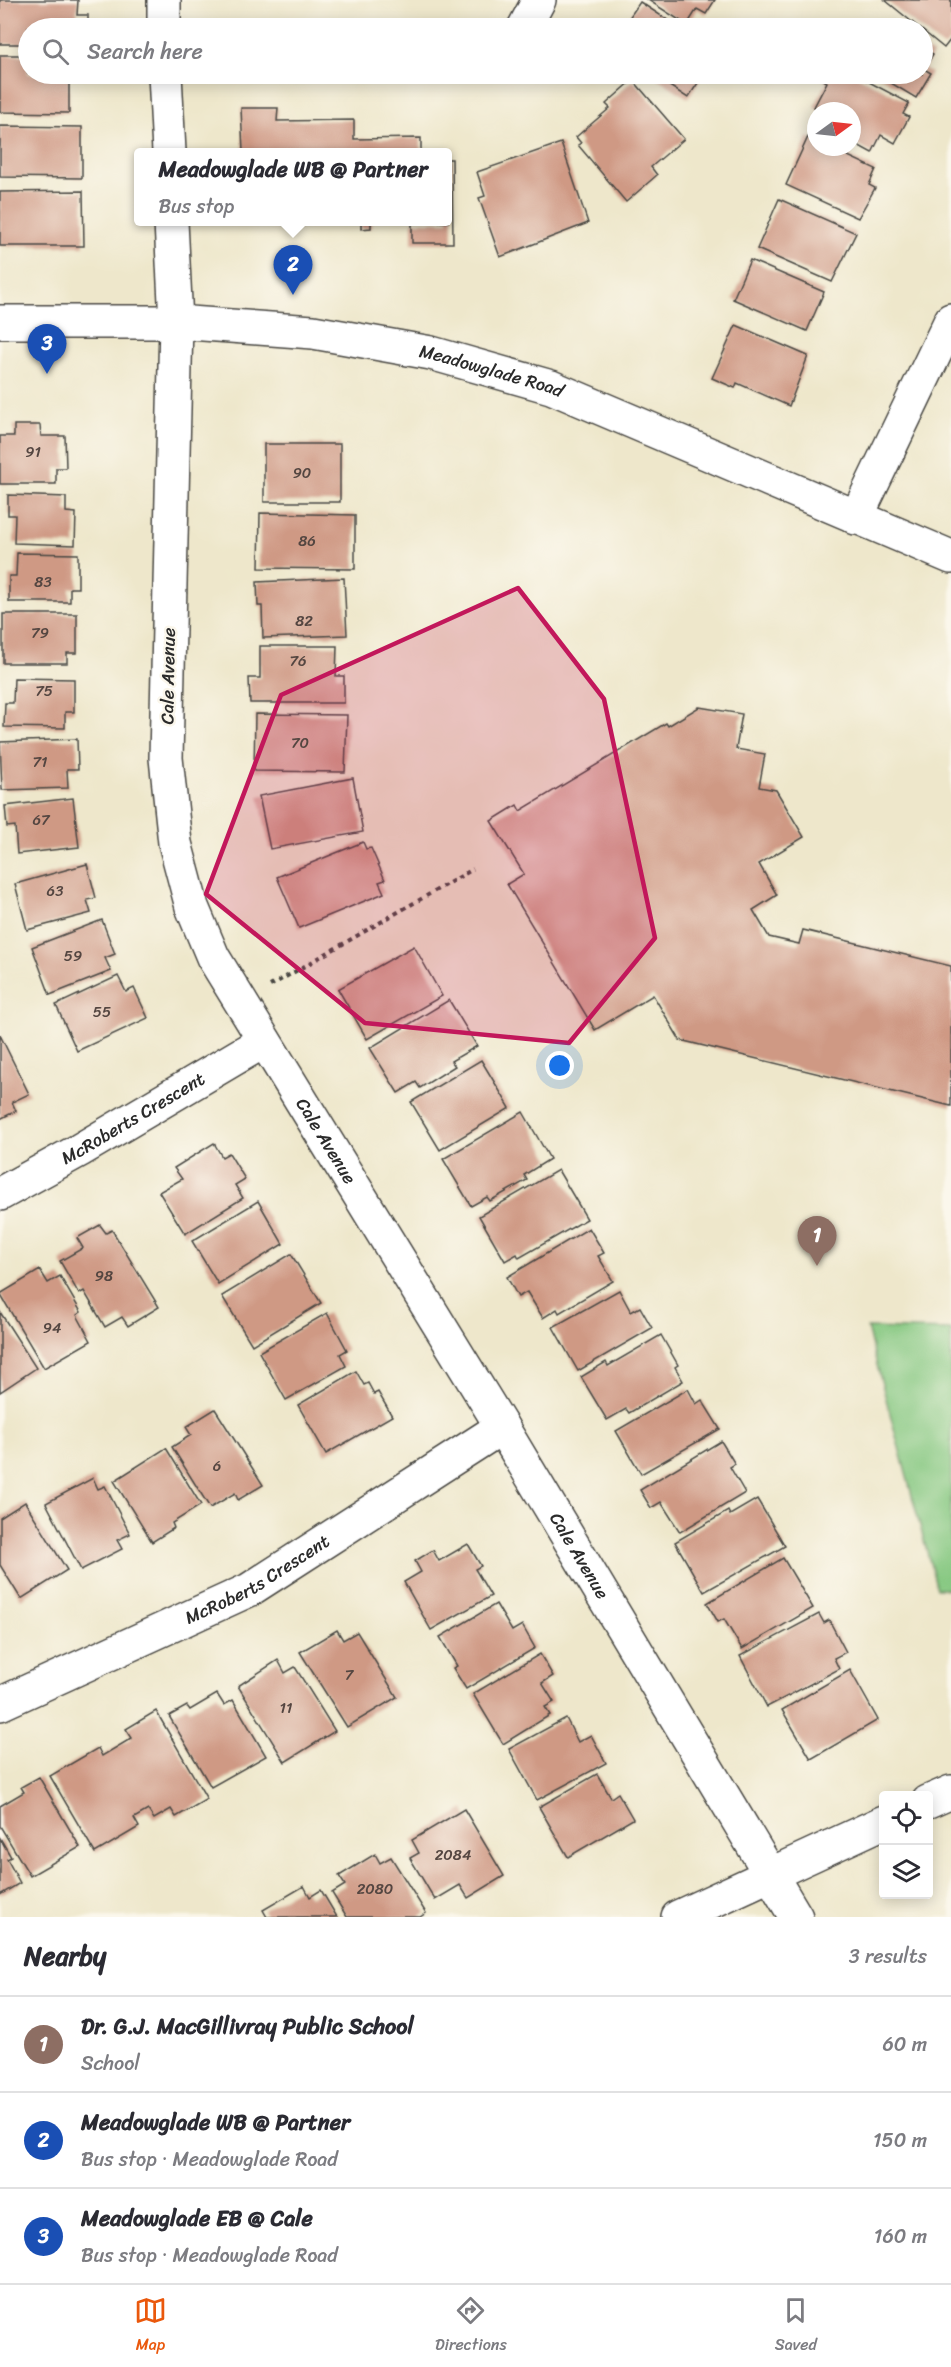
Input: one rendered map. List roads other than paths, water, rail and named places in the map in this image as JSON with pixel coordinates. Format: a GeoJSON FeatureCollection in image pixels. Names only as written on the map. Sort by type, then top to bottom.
{"type":"FeatureCollection","features":[{"type":"Feature","properties":{"kind":"street"},"geometry":{"type":"LineString","coordinates":[[164,0],[164,18]]}},
{"type":"Feature","properties":{"kind":"street"},"geometry":{"type":"LineString","coordinates":[[529,18],[539,0]]}},
{"type":"Feature","properties":{"kind":"street"},"geometry":{"type":"LineString","coordinates":[[166,84],[169,148]]}},
{"type":"Feature","properties":{"kind":"street","name":"Cale Avenue"},"geometry":{"type":"LineString","coordinates":[[171,226],[176,322],[166,758],[175,843],[192,907],[213,957],[502,1427],[772,1873],[796,1917]]}},
{"type":"Feature","properties":{"kind":"street"},"geometry":{"type":"LineString","coordinates":[[856,518],[951,320]]}},
{"type":"Feature","properties":{"kind":"street","name":"Meadowglade Road"},"geometry":{"type":"LineString","coordinates":[[0,322],[176,322],[324,334],[431,353],[551,387],[951,557]]}},
{"type":"Feature","properties":{"kind":"street","name":"McRoberts Crescent"},"geometry":{"type":"LineString","coordinates":[[0,1194],[80,1150],[264,1041]]}},
{"type":"Feature","properties":{"kind":"street","name":"McRoberts Crescent"},"geometry":{"type":"LineString","coordinates":[[0,1704],[249,1590],[502,1427]]}},
{"type":"Feature","properties":{"kind":"street"},"geometry":{"type":"LineString","coordinates":[[933,1800],[951,1792]]}},
{"type":"Feature","properties":{"kind":"street"},"geometry":{"type":"LineString","coordinates":[[678,1917],[879,1824]]}},
{"type":"Feature","properties":{"kind":"place","name":"Meadowglade WB @ Partner"},"geometry":{"type":"Point","coordinates":[293,295]}},
{"type":"Feature","properties":{"kind":"place","name":"Meadowglade EB @ Cale"},"geometry":{"type":"Point","coordinates":[47,374]}},
{"type":"Feature","properties":{"kind":"place","name":"Dr. G.J. MacGillivray Public School"},"geometry":{"type":"Point","coordinates":[817,1266]}}]}
